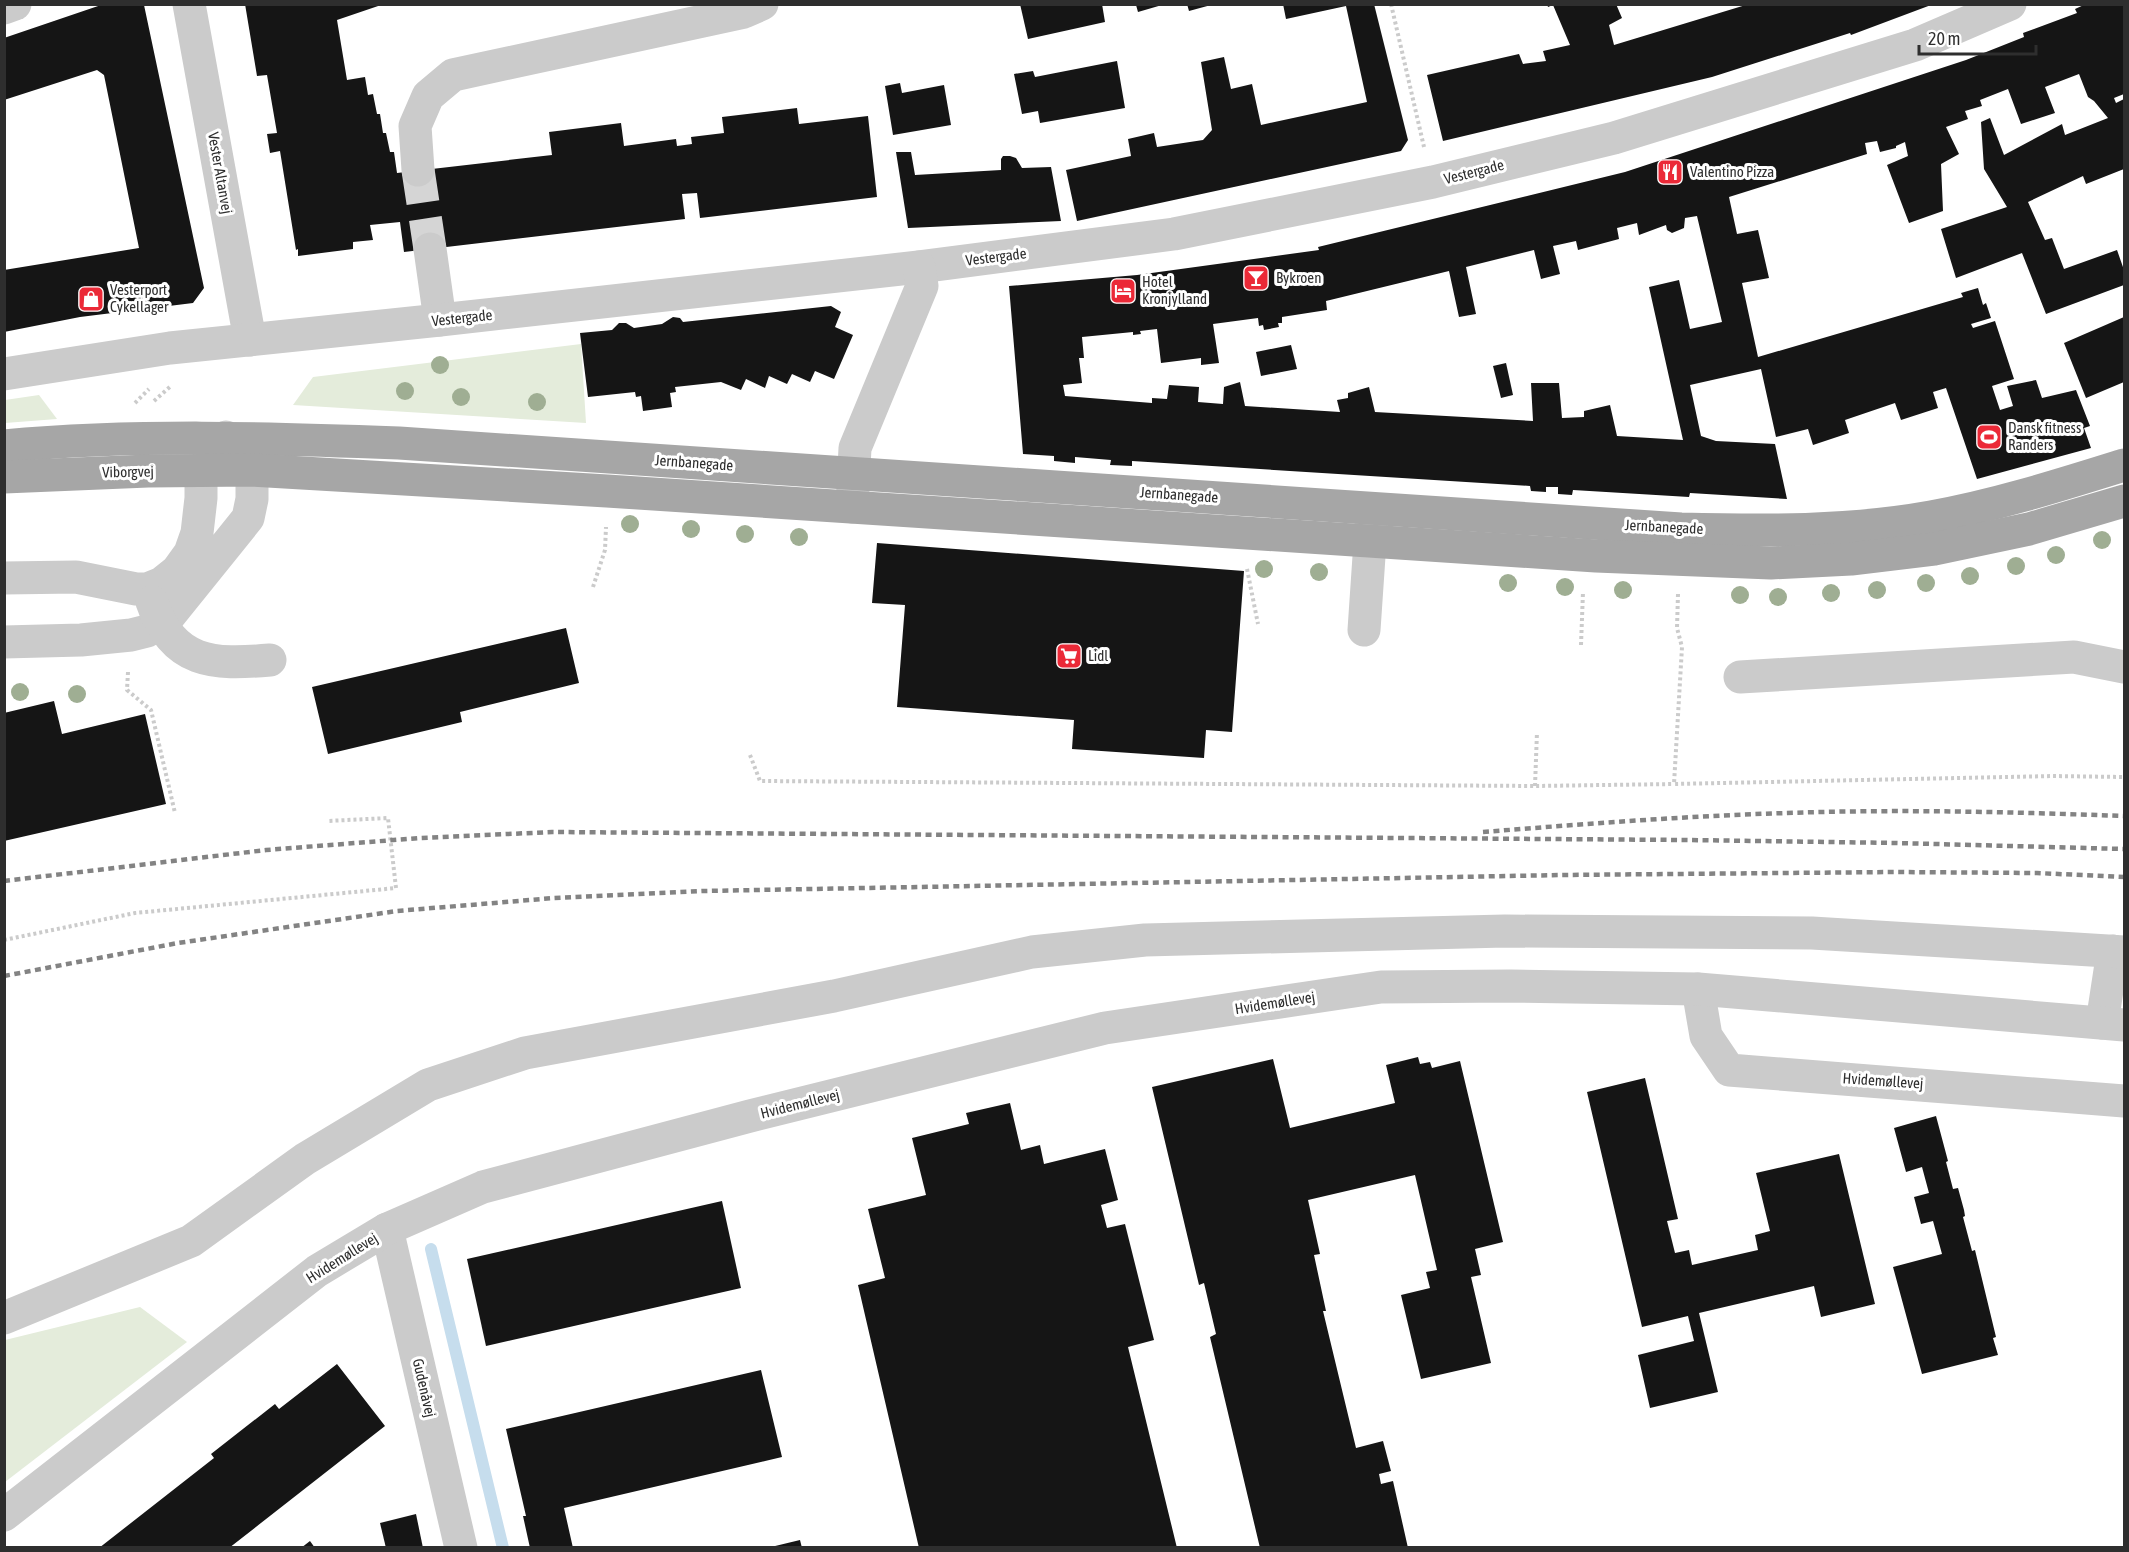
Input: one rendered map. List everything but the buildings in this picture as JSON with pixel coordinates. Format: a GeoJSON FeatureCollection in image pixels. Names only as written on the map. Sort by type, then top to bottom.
{"type":"FeatureCollection","features":[{"type":"Feature","properties":{"kind":"main road","name":"Jernbanegade"},"geometry":{"type":"LineString","coordinates":[[226,437],[399,443],[1681,529],[1769,531],[1846,527],[1930,517],[2008,500],[2124,465]]}},
{"type":"Feature","properties":{"kind":"main road"},"geometry":{"type":"LineString","coordinates":[[4,446],[146,438],[226,437]]}},
{"type":"Feature","properties":{"kind":"main road"},"geometry":{"type":"LineString","coordinates":[[252,470],[1585,555],[1771,563],[1851,559],[1934,549],[2029,529],[2124,501]]}},
{"type":"Feature","properties":{"kind":"main road","name":"Viborgvej"},"geometry":{"type":"LineString","coordinates":[[4,477],[97,472],[252,470]]}},
{"type":"Feature","properties":{"kind":"street"},"geometry":{"type":"LineString","coordinates":[[4,8],[15,4]]}},
{"type":"Feature","properties":{"kind":"street","name":"Vester Altanvej"},"geometry":{"type":"LineString","coordinates":[[189,4],[250,340]]}},
{"type":"Feature","properties":{"kind":"street"},"geometry":{"type":"LineString","coordinates":[[418,170],[415,126],[428,96],[453,75],[744,12],[762,4]]}},
{"type":"Feature","properties":{"kind":"street","name":"Vestergade"},"geometry":{"type":"LineString","coordinates":[[4,374],[170,348],[919,267],[1174,234],[1433,182],[1614,138],[1915,45],[2010,4]]}},
{"type":"Feature","properties":{"kind":"street"},"geometry":{"type":"LineString","coordinates":[[430,249],[440,320]]}},
{"type":"Feature","properties":{"kind":"street"},"geometry":{"type":"LineString","coordinates":[[852,507],[855,448],[922,286],[919,267]]}},
{"type":"Feature","properties":{"kind":"street"},"geometry":{"type":"LineString","coordinates":[[4,578],[76,578],[125,589],[147,589],[162,583],[177,571],[190,553],[197,533],[201,471],[226,437],[252,470],[252,499],[248,519],[170,615],[146,629],[81,640],[4,642]]}},
{"type":"Feature","properties":{"kind":"street"},"geometry":{"type":"LineString","coordinates":[[1364,630],[1372,507]]}},
{"type":"Feature","properties":{"kind":"street"},"geometry":{"type":"LineString","coordinates":[[146,629],[147,589]]}},
{"type":"Feature","properties":{"kind":"street"},"geometry":{"type":"LineString","coordinates":[[146,629],[174,641],[191,655],[202,659],[239,663],[270,660]]}},
{"type":"Feature","properties":{"kind":"street"},"geometry":{"type":"LineString","coordinates":[[1740,678],[2074,657],[2124,667]]}},
{"type":"Feature","properties":{"kind":"street"},"geometry":{"type":"LineString","coordinates":[[4,1318],[191,1241],[305,1159],[428,1085],[525,1053],[834,996],[1032,952],[1145,940],[1505,931],[1812,933],[2119,951],[2113,1024]]}},
{"type":"Feature","properties":{"kind":"street","name":"Hvidemøllevej"},"geometry":{"type":"LineString","coordinates":[[4,1515],[318,1271],[387,1229],[483,1187],[750,1116],[1105,1028],[1381,987],[1511,986],[1698,989],[2113,1024]]}},
{"type":"Feature","properties":{"kind":"street","name":"Hvidemøllevej"},"geometry":{"type":"LineString","coordinates":[[1698,989],[1706,1036],[1729,1070],[2124,1101]]}},
{"type":"Feature","properties":{"kind":"street","name":"Gudenåvej"},"geometry":{"type":"LineString","coordinates":[[387,1229],[461,1548]]}},
{"type":"Feature","properties":{"kind":"path"},"geometry":{"type":"LineString","coordinates":[[1391,4],[1433,182]]}},
{"type":"Feature","properties":{"kind":"path"},"geometry":{"type":"LineString","coordinates":[[146,438],[147,411],[151,404],[171,386],[182,385]]}},
{"type":"Feature","properties":{"kind":"path"},"geometry":{"type":"LineString","coordinates":[[138,400],[152,387]]}},
{"type":"Feature","properties":{"kind":"path"},"geometry":{"type":"LineString","coordinates":[[593,587],[605,550],[607,491]]}},
{"type":"Feature","properties":{"kind":"path"},"geometry":{"type":"LineString","coordinates":[[1247,532],[1246,568],[1258,624]]}},
{"type":"Feature","properties":{"kind":"path"},"geometry":{"type":"LineString","coordinates":[[1581,645],[1585,555]]}},
{"type":"Feature","properties":{"kind":"path"},"geometry":{"type":"LineString","coordinates":[[1674,784],[1682,648],[1677,628],[1679,560]]}},
{"type":"Feature","properties":{"kind":"path"},"geometry":{"type":"LineString","coordinates":[[146,629],[127,690],[151,710],[176,813]]}},
{"type":"Feature","properties":{"kind":"path"},"geometry":{"type":"LineString","coordinates":[[1535,786],[1537,732]]}},
{"type":"Feature","properties":{"kind":"path"},"geometry":{"type":"LineString","coordinates":[[750,755],[760,781],[1535,786],[2053,776],[2124,777]]}},
{"type":"Feature","properties":{"kind":"path"},"geometry":{"type":"LineString","coordinates":[[4,940],[135,913],[396,888],[388,818],[327,821]]}},
{"type":"Feature","properties":{"kind":"green space"},"geometry":{"type":"Polygon","coordinates":[[[581,344],[586,423],[293,405],[313,377],[581,344]]]}},
{"type":"Feature","properties":{"kind":"green space"},"geometry":{"type":"Polygon","coordinates":[[[39,395],[57,419],[5,423],[5,400],[39,395]]]}},
{"type":"Feature","properties":{"kind":"green space"},"geometry":{"type":"Polygon","coordinates":[[[140,1307],[187,1342],[5,1482],[5,1340],[140,1307]]]}},
{"type":"Feature","properties":{"kind":"waterway"},"geometry":{"type":"LineString","coordinates":[[431,1249],[503,1548]]}},
{"type":"Feature","properties":{"kind":"tunnel"},"geometry":{"type":"LineString","coordinates":[[418,170],[430,249]]}},
{"type":"Feature","properties":{"kind":"railway"},"geometry":{"type":"LineString","coordinates":[[1483,832],[1673,818],[1829,812],[2040,813],[2124,816]]}},
{"type":"Feature","properties":{"kind":"railway"},"geometry":{"type":"LineString","coordinates":[[4,881],[266,850],[420,838],[552,832],[1687,840],[2124,849]]}},
{"type":"Feature","properties":{"kind":"railway"},"geometry":{"type":"LineString","coordinates":[[4,976],[178,943],[397,911],[554,898],[704,891],[1562,875],[1894,872],[2037,873],[2124,877]]}},
{"type":"Feature","properties":{"kind":"place","name":"Valentino Pizza"},"geometry":{"type":"Point","coordinates":[1670,172]}},
{"type":"Feature","properties":{"kind":"place","name":"Bykroen"},"geometry":{"type":"Point","coordinates":[1256,278]}},
{"type":"Feature","properties":{"kind":"place","name":"Hotel Kronjylland"},"geometry":{"type":"Point","coordinates":[1123,291]}},
{"type":"Feature","properties":{"kind":"place","name":"Vesterport Cykellager"},"geometry":{"type":"Point","coordinates":[91,299]}},
{"type":"Feature","properties":{"kind":"place","name":"Dansk fitness Randers"},"geometry":{"type":"Point","coordinates":[1989,437]}},
{"type":"Feature","properties":{"kind":"place","name":"Lidl"},"geometry":{"type":"Point","coordinates":[1069,656]}}]}
